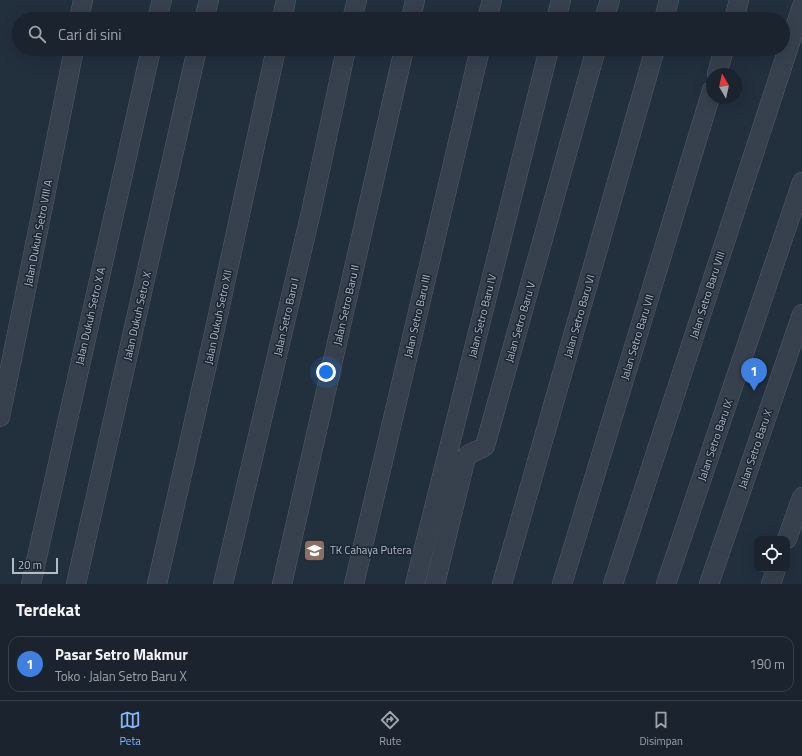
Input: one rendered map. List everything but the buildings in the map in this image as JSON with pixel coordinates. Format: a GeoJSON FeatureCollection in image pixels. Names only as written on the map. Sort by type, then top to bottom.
{"type":"FeatureCollection","features":[{"type":"Feature","properties":{"kind":"street"},"geometry":{"type":"LineString","coordinates":[[80,12],[83,0]]}},
{"type":"Feature","properties":{"kind":"street"},"geometry":{"type":"LineString","coordinates":[[159,12],[162,0]]}},
{"type":"Feature","properties":{"kind":"street"},"geometry":{"type":"LineString","coordinates":[[206,12],[209,0]]}},
{"type":"Feature","properties":{"kind":"street"},"geometry":{"type":"LineString","coordinates":[[283,12],[286,0]]}},
{"type":"Feature","properties":{"kind":"street"},"geometry":{"type":"LineString","coordinates":[[354,12],[357,0]]}},
{"type":"Feature","properties":{"kind":"street"},"geometry":{"type":"LineString","coordinates":[[413,12],[416,0]]}},
{"type":"Feature","properties":{"kind":"street"},"geometry":{"type":"LineString","coordinates":[[489,12],[492,0]]}},
{"type":"Feature","properties":{"kind":"street"},"geometry":{"type":"LineString","coordinates":[[558,12],[561,0]]}},
{"type":"Feature","properties":{"kind":"street"},"geometry":{"type":"LineString","coordinates":[[606,12],[610,0]]}},
{"type":"Feature","properties":{"kind":"street"},"geometry":{"type":"LineString","coordinates":[[666,12],[669,0]]}},
{"type":"Feature","properties":{"kind":"street"},"geometry":{"type":"LineString","coordinates":[[736,12],[739,0]]}},
{"type":"Feature","properties":{"kind":"street","name":"Jalan Setro Baru VIII"},"geometry":{"type":"LineString","coordinates":[[790,43],[802,6]]}},
{"type":"Feature","properties":{"kind":"street","name":"Jalan Dukuh Setro VIII A"},"geometry":{"type":"LineString","coordinates":[[0,417],[73,56]]}},
{"type":"Feature","properties":{"kind":"street","name":"Jalan Dukuh Setro X A"},"geometry":{"type":"LineString","coordinates":[[31,584],[149,56]]}},
{"type":"Feature","properties":{"kind":"street","name":"Jalan Dukuh Setro X"},"geometry":{"type":"LineString","coordinates":[[76,584],[195,56]]}},
{"type":"Feature","properties":{"kind":"street","name":"Jalan Dukuh Setro XII"},"geometry":{"type":"LineString","coordinates":[[157,584],[274,56]]}},
{"type":"Feature","properties":{"kind":"street","name":"Jalan Setro Baru I"},"geometry":{"type":"LineString","coordinates":[[223,584],[311,212],[344,56]]}},
{"type":"Feature","properties":{"kind":"street","name":"Jalan Setro Baru II"},"geometry":{"type":"LineString","coordinates":[[282,584],[402,56]]}},
{"type":"Feature","properties":{"kind":"street","name":"Jalan Setro Baru III"},"geometry":{"type":"LineString","coordinates":[[354,584],[478,56]]}},
{"type":"Feature","properties":{"kind":"street","name":"Jalan Setro Baru IV"},"geometry":{"type":"LineString","coordinates":[[415,584],[547,56]]}},
{"type":"Feature","properties":{"kind":"street","name":"Jalan Setro Baru V"},"geometry":{"type":"LineString","coordinates":[[434,584],[466,457],[469,453],[480,450],[485,446],[594,56]]}},
{"type":"Feature","properties":{"kind":"street","name":"Jalan Setro Baru VI"},"geometry":{"type":"LineString","coordinates":[[502,584],[653,56]]}},
{"type":"Feature","properties":{"kind":"street"},"geometry":{"type":"LineString","coordinates":[[719,68],[722,56]]}},
{"type":"Feature","properties":{"kind":"street","name":"Jalan Setro Baru VIII"},"geometry":{"type":"LineString","coordinates":[[613,584],[786,56]]}},
{"type":"Feature","properties":{"kind":"street","name":"Jalan Setro Baru VII"},"geometry":{"type":"LineString","coordinates":[[562,584],[708,104]]}},
{"type":"Feature","properties":{"kind":"street","name":"Jalan Setro Baru IX"},"geometry":{"type":"LineString","coordinates":[[666,584],[802,182]]}},
{"type":"Feature","properties":{"kind":"street","name":"Jalan Setro Baru X"},"geometry":{"type":"LineString","coordinates":[[709,584],[802,314]]}},
{"type":"Feature","properties":{"kind":"street"},"geometry":{"type":"LineString","coordinates":[[788,536],[802,497]]}},
{"type":"Feature","properties":{"kind":"street"},"geometry":{"type":"LineString","coordinates":[[771,584],[775,572]]}},
{"type":"Feature","properties":{"kind":"place","name":"Pasar Setro Makmur"},"geometry":{"type":"Point","coordinates":[754,391]}},
{"type":"Feature","properties":{"kind":"place","name":"TK Cahaya Putera"},"geometry":{"type":"Point","coordinates":[314,550]}}]}
